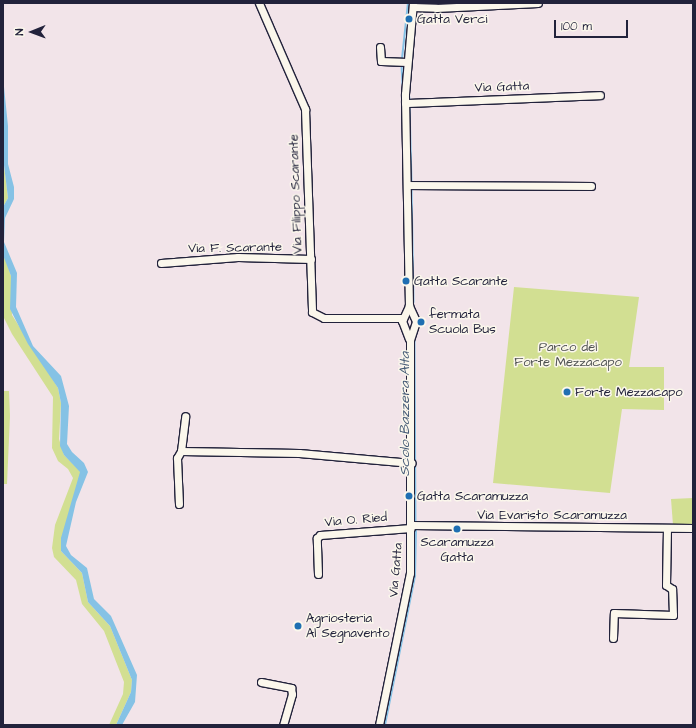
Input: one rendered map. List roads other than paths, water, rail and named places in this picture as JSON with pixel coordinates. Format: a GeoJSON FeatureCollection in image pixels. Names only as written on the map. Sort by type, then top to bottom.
{"type":"FeatureCollection","features":[{"type":"Feature","properties":{"kind":"street","name":"Via Filippo Scarante"},"geometry":{"type":"LineString","coordinates":[[259,3],[305,109],[311,259],[310,306],[315,315],[324,318],[392,320],[404,322]]}},
{"type":"Feature","properties":{"kind":"street"},"geometry":{"type":"LineString","coordinates":[[413,5],[436,8],[538,3]]}},
{"type":"Feature","properties":{"kind":"street","name":"Via Gatta"},"geometry":{"type":"LineString","coordinates":[[410,340],[404,322],[409,306],[410,185],[407,62],[413,5]]}},
{"type":"Feature","properties":{"kind":"street"},"geometry":{"type":"LineString","coordinates":[[380,47],[381,62],[407,62]]}},
{"type":"Feature","properties":{"kind":"street","name":"Via Gatta"},"geometry":{"type":"LineString","coordinates":[[408,102],[600,95]]}},
{"type":"Feature","properties":{"kind":"street"},"geometry":{"type":"LineString","coordinates":[[410,185],[591,186]]}},
{"type":"Feature","properties":{"kind":"street","name":"Via F. Scarante"},"geometry":{"type":"LineString","coordinates":[[161,263],[238,258],[311,259]]}},
{"type":"Feature","properties":{"kind":"street","name":"Via Gatta"},"geometry":{"type":"LineString","coordinates":[[379,725],[409,580],[412,463],[410,340],[416,321],[409,306]]}},
{"type":"Feature","properties":{"kind":"street"},"geometry":{"type":"LineString","coordinates":[[413,316],[404,322],[413,328]]}},
{"type":"Feature","properties":{"kind":"street"},"geometry":{"type":"LineString","coordinates":[[179,504],[177,458],[181,451],[185,416]]}},
{"type":"Feature","properties":{"kind":"street"},"geometry":{"type":"LineString","coordinates":[[181,451],[308,454],[412,463]]}},
{"type":"Feature","properties":{"kind":"street","name":"Via Evaristo Scaramuzza"},"geometry":{"type":"LineString","coordinates":[[411,526],[693,528]]}},
{"type":"Feature","properties":{"kind":"street","name":"Via O. Ried"},"geometry":{"type":"LineString","coordinates":[[318,574],[318,538],[320,535],[411,526]]}},
{"type":"Feature","properties":{"kind":"street"},"geometry":{"type":"LineString","coordinates":[[613,638],[614,613],[673,615],[672,589],[666,585],[667,528]]}},
{"type":"Feature","properties":{"kind":"street"},"geometry":{"type":"LineString","coordinates":[[261,682],[291,688],[292,694],[283,725]]}},
{"type":"Feature","properties":{"kind":"water"},"geometry":{"type":"Polygon","coordinates":[[[3,77],[8,126],[8,164],[14,187],[14,199],[5,218],[4,242],[17,273],[16,307],[33,346],[61,376],[69,406],[67,444],[72,452],[84,463],[88,472],[76,502],[66,546],[71,555],[87,568],[94,599],[111,616],[137,675],[135,702],[122,725],[116,725],[131,692],[132,680],[110,626],[88,602],[82,573],[61,551],[61,538],[80,472],[64,455],[60,446],[61,403],[58,388],[28,344],[10,309],[11,276],[3,255],[3,207],[8,198],[3,157],[3,77]]]}},
{"type":"Feature","properties":{"kind":"waterway","name":"Scolo Bazzera Alta"},"geometry":{"type":"LineString","coordinates":[[402,59],[408,3]]}},
{"type":"Feature","properties":{"kind":"waterway","name":"Scolo Bazzera Alta"},"geometry":{"type":"LineString","coordinates":[[402,65],[403,84]]}},
{"type":"Feature","properties":{"kind":"waterway","name":"Scolo Bazzera Alta"},"geometry":{"type":"LineString","coordinates":[[408,85],[410,100]]}},
{"type":"Feature","properties":{"kind":"waterway","name":"Scolo Bazzera Alta"},"geometry":{"type":"LineString","coordinates":[[410,106],[412,182]]}},
{"type":"Feature","properties":{"kind":"waterway","name":"Scolo Bazzera Alta"},"geometry":{"type":"LineString","coordinates":[[412,188],[414,302]]}},
{"type":"Feature","properties":{"kind":"waterway","name":"Scolo Bazzera Alta"},"geometry":{"type":"LineString","coordinates":[[415,341],[416,522]]}},
{"type":"Feature","properties":{"kind":"waterway","name":"Scolo Bazzera Alta"},"geometry":{"type":"LineString","coordinates":[[385,725],[415,576],[416,528]]}},
{"type":"Feature","properties":{"kind":"place","name":"Gatta Verci"},"geometry":{"type":"Point","coordinates":[409,19]}},
{"type":"Feature","properties":{"kind":"place","name":"Gatta Scarante"},"geometry":{"type":"Point","coordinates":[406,281]}},
{"type":"Feature","properties":{"kind":"place","name":"fermata Scuola Bus"},"geometry":{"type":"Point","coordinates":[421,322]}},
{"type":"Feature","properties":{"kind":"place","name":"Forte Mezzacapo"},"geometry":{"type":"Point","coordinates":[567,392]}},
{"type":"Feature","properties":{"kind":"place","name":"Gatta Scaramuzza"},"geometry":{"type":"Point","coordinates":[409,496]}},
{"type":"Feature","properties":{"kind":"place","name":"Scaramuzza Gatta"},"geometry":{"type":"Point","coordinates":[457,529]}},
{"type":"Feature","properties":{"kind":"place","name":"Agriosteria Al Segnavento"},"geometry":{"type":"Point","coordinates":[298,626]}},
{"type":"Feature","properties":{"kind":"park label","name":"Parco del Forte Mezzacapo"},"geometry":{"type":"Point","coordinates":[568,356]}}]}
